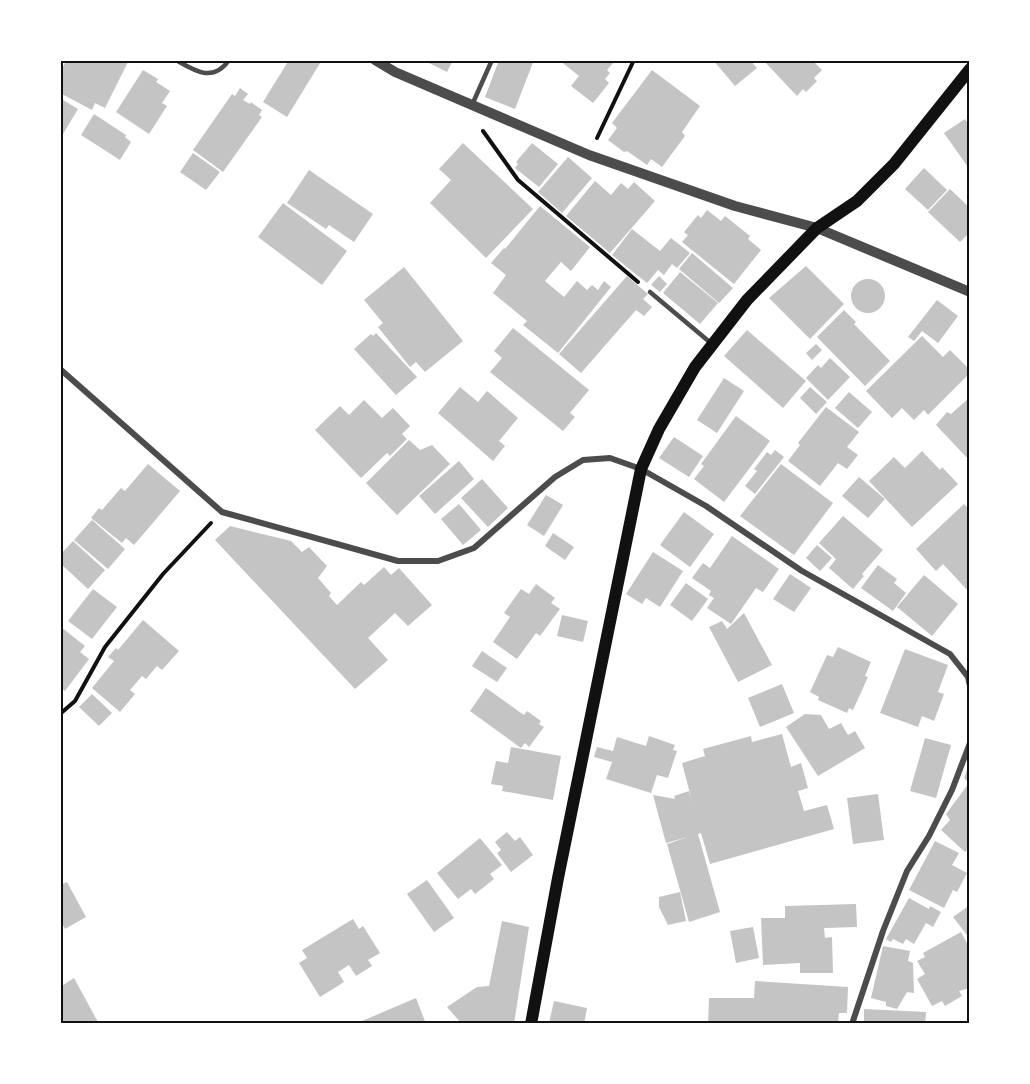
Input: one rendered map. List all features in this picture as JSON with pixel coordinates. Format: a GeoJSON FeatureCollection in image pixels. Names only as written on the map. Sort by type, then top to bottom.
{"type":"FeatureCollection","features":[{"type":"Feature","properties":{"kind":"main road"},"geometry":{"type":"LineString","coordinates":[[531,1024],[560,867],[641,469],[659,429],[695,367],[747,300],[817,228],[857,201],[894,164],[970,69]]}},
{"type":"Feature","properties":{"kind":"street"},"geometry":{"type":"LineString","coordinates":[[375,60],[395,72],[589,155],[735,206],[817,228],[970,292]]}},
{"type":"Feature","properties":{"kind":"street"},"geometry":{"type":"LineString","coordinates":[[60,369],[222,512],[398,561],[438,561],[474,548],[555,477],[583,460],[610,458],[641,469],[706,506],[802,571],[950,654],[968,677],[970,686]]}},
{"type":"Feature","properties":{"kind":"street"},"geometry":{"type":"LineString","coordinates":[[852,1024],[883,931],[907,871],[929,836],[952,790],[970,743]]}},
{"type":"Feature","properties":{"kind":"lane"},"geometry":{"type":"LineString","coordinates":[[176,60],[198,73],[212,74],[227,64],[229,60]]}},
{"type":"Feature","properties":{"kind":"lane"},"geometry":{"type":"LineString","coordinates":[[472,105],[492,60]]}},
{"type":"Feature","properties":{"kind":"lane"},"geometry":{"type":"LineString","coordinates":[[650,292],[712,344]]}},
{"type":"Feature","properties":{"kind":"path"},"geometry":{"type":"LineString","coordinates":[[589,155],[634,60]]}},
{"type":"Feature","properties":{"kind":"path"},"geometry":{"type":"LineString","coordinates":[[472,105],[474,118],[518,180],[650,292]]}},
{"type":"Feature","properties":{"kind":"path"},"geometry":{"type":"LineString","coordinates":[[60,714],[75,701],[105,647],[163,574],[222,512]]}},
{"type":"Feature","properties":{"kind":"building"},"geometry":{"type":"Polygon","coordinates":[[[67,60],[129,60],[105,108],[95,103],[92,110],[60,93],[60,67],[62,68],[67,60]]]}},
{"type":"Feature","properties":{"kind":"building"},"geometry":{"type":"Polygon","coordinates":[[[289,60],[322,60],[287,117],[263,102],[289,60]]]}},
{"type":"Feature","properties":{"kind":"building"},"geometry":{"type":"Polygon","coordinates":[[[423,60],[453,60],[447,72],[423,60]]]}},
{"type":"Feature","properties":{"kind":"building"},"geometry":{"type":"Polygon","coordinates":[[[499,60],[534,60],[515,109],[485,97],[499,60]]]}},
{"type":"Feature","properties":{"kind":"building"},"geometry":{"type":"Polygon","coordinates":[[[559,60],[611,60],[614,62],[607,70],[610,73],[605,79],[609,83],[593,103],[571,86],[579,76],[559,60]]]}},
{"type":"Feature","properties":{"kind":"building"},"geometry":{"type":"Polygon","coordinates":[[[713,60],[750,60],[757,68],[735,86],[713,60]]]}},
{"type":"Feature","properties":{"kind":"building"},"geometry":{"type":"Polygon","coordinates":[[[763,60],[812,60],[822,70],[814,78],[817,81],[806,92],[803,89],[797,96],[763,60]]]}},
{"type":"Feature","properties":{"kind":"building"},"geometry":{"type":"Polygon","coordinates":[[[143,70],[158,79],[156,82],[170,91],[162,103],[167,106],[149,134],[116,112],[143,70]]]}},
{"type":"Feature","properties":{"kind":"building"},"geometry":{"type":"Polygon","coordinates":[[[652,70],[700,106],[682,132],[685,136],[662,167],[651,159],[647,165],[608,140],[617,128],[612,123],[652,70]]]}},
{"type":"Feature","properties":{"kind":"building"},"geometry":{"type":"Polygon","coordinates":[[[240,88],[248,94],[243,100],[250,104],[251,102],[262,110],[259,115],[262,117],[223,172],[193,150],[232,94],[235,96],[240,88]]]}},
{"type":"Feature","properties":{"kind":"building"},"geometry":{"type":"Polygon","coordinates":[[[63,100],[78,109],[60,139],[60,105],[63,100]]]}},
{"type":"Feature","properties":{"kind":"building"},"geometry":{"type":"Polygon","coordinates":[[[94,114],[126,135],[125,137],[131,142],[120,160],[81,135],[94,114]]]}},
{"type":"Feature","properties":{"kind":"building"},"geometry":{"type":"Polygon","coordinates":[[[965,119],[970,127],[970,170],[944,133],[965,119]]]}},
{"type":"Feature","properties":{"kind":"building"},"geometry":{"type":"Polygon","coordinates":[[[463,143],[533,209],[486,258],[430,203],[451,180],[439,169],[463,143]]]}},
{"type":"Feature","properties":{"kind":"building"},"geometry":{"type":"Polygon","coordinates":[[[532,143],[558,164],[539,187],[515,168],[518,164],[516,162],[532,143]]]}},
{"type":"Feature","properties":{"kind":"building"},"geometry":{"type":"Polygon","coordinates":[[[193,153],[220,172],[206,190],[180,172],[193,153]]]}},
{"type":"Feature","properties":{"kind":"building"},"geometry":{"type":"Polygon","coordinates":[[[568,157],[592,178],[562,213],[538,192],[568,157]]]}},
{"type":"Feature","properties":{"kind":"building"},"geometry":{"type":"Polygon","coordinates":[[[924,168],[947,190],[928,210],[905,189],[924,168]]]}},
{"type":"Feature","properties":{"kind":"building"},"geometry":{"type":"Polygon","coordinates":[[[309,170],[373,214],[354,242],[329,225],[326,229],[287,203],[309,170]]]}},
{"type":"Feature","properties":{"kind":"building"},"geometry":{"type":"Polygon","coordinates":[[[595,181],[611,195],[621,183],[628,189],[634,182],[655,201],[610,253],[566,216],[595,181]]]}},
{"type":"Feature","properties":{"kind":"building"},"geometry":{"type":"Polygon","coordinates":[[[950,189],[970,208],[970,232],[960,242],[928,212],[950,189]]]}},
{"type":"Feature","properties":{"kind":"building"},"geometry":{"type":"Polygon","coordinates":[[[283,203],[347,251],[322,285],[258,237],[283,203]]]}},
{"type":"Feature","properties":{"kind":"building"},"geometry":{"type":"Polygon","coordinates":[[[540,206],[590,247],[571,271],[561,262],[545,281],[564,297],[577,281],[587,290],[592,285],[598,290],[604,281],[611,287],[558,353],[523,325],[527,321],[493,293],[506,275],[491,263],[540,206]]]}},
{"type":"Feature","properties":{"kind":"building"},"geometry":{"type":"Polygon","coordinates":[[[707,210],[721,221],[725,216],[750,236],[748,239],[761,250],[734,284],[682,242],[688,235],[684,232],[698,215],[701,218],[707,210]]]}},
{"type":"Feature","properties":{"kind":"building"},"geometry":{"type":"Polygon","coordinates":[[[632,229],[660,251],[671,238],[690,253],[677,268],[672,264],[664,275],[658,270],[647,283],[612,255],[632,229]]]}},
{"type":"Feature","properties":{"kind":"building"},"geometry":{"type":"Polygon","coordinates":[[[692,253],[733,288],[719,303],[679,269],[692,253]]]}},
{"type":"Feature","properties":{"kind":"building"},"geometry":{"type":"Polygon","coordinates":[[[806,266],[844,304],[810,339],[769,298],[806,266]]]}},
{"type":"Feature","properties":{"kind":"building"},"geometry":{"type":"Polygon","coordinates":[[[404,267],[463,341],[425,372],[416,362],[410,367],[378,327],[383,323],[364,300],[404,267]]]}},
{"type":"Feature","properties":{"kind":"building"},"geometry":{"type":"Polygon","coordinates":[[[680,272],[718,303],[700,324],[663,293],[680,272]]]}},
{"type":"Feature","properties":{"kind":"building"},"geometry":{"type":"Polygon","coordinates":[[[627,276],[648,294],[643,299],[652,307],[644,316],[636,310],[581,373],[559,354],[627,276]]]}},
{"type":"Feature","properties":{"kind":"building"},"geometry":{"type":"Polygon","coordinates":[[[659,276],[667,284],[660,292],[651,285],[659,276]]]}},
{"type":"Feature","properties":{"kind":"building"},"geometry":{"type":"Polygon","coordinates":[[[868,279],[880,284],[885,296],[880,308],[868,313],[856,308],[851,296],[856,284],[868,279]]]}},
{"type":"Feature","properties":{"kind":"building"},"geometry":{"type":"Polygon","coordinates":[[[937,300],[958,316],[938,343],[922,331],[914,341],[908,337],[937,300]]]}},
{"type":"Feature","properties":{"kind":"building"},"geometry":{"type":"Polygon","coordinates":[[[844,310],[856,322],[854,324],[890,361],[865,386],[817,337],[844,310]]]}},
{"type":"Feature","properties":{"kind":"building"},"geometry":{"type":"Polygon","coordinates":[[[513,328],[589,390],[570,413],[575,417],[563,431],[490,372],[502,358],[494,351],[513,328]]]}},
{"type":"Feature","properties":{"kind":"building"},"geometry":{"type":"Polygon","coordinates":[[[747,330],[806,381],[783,408],[724,356],[747,330]]]}},
{"type":"Feature","properties":{"kind":"building"},"geometry":{"type":"Polygon","coordinates":[[[376,333],[417,377],[396,395],[354,349],[371,334],[373,336],[376,333]]]}},
{"type":"Feature","properties":{"kind":"building"},"geometry":{"type":"Polygon","coordinates":[[[922,336],[943,357],[950,350],[970,370],[970,373],[928,415],[924,410],[914,420],[902,408],[892,418],[866,391],[922,336]]]}},
{"type":"Feature","properties":{"kind":"building"},"geometry":{"type":"Polygon","coordinates":[[[816,344],[822,350],[812,360],[806,353],[816,344]]]}},
{"type":"Feature","properties":{"kind":"building"},"geometry":{"type":"Polygon","coordinates":[[[830,358],[850,377],[828,400],[806,378],[818,365],[821,368],[830,358]]]}},
{"type":"Feature","properties":{"kind":"building"},"geometry":{"type":"Polygon","coordinates":[[[724,378],[744,391],[717,433],[697,420],[724,378]]]}},
{"type":"Feature","properties":{"kind":"building"},"geometry":{"type":"Polygon","coordinates":[[[460,387],[478,402],[487,391],[518,418],[499,441],[505,446],[493,461],[438,413],[460,387]]]}},
{"type":"Feature","properties":{"kind":"building"},"geometry":{"type":"Polygon","coordinates":[[[810,387],[827,402],[816,414],[800,398],[810,387]]]}},
{"type":"Feature","properties":{"kind":"building"},"geometry":{"type":"Polygon","coordinates":[[[849,392],[872,412],[858,428],[835,408],[849,392]]]}},
{"type":"Feature","properties":{"kind":"building"},"geometry":{"type":"Polygon","coordinates":[[[970,397],[970,461],[936,425],[947,412],[951,414],[970,397]]]}},
{"type":"Feature","properties":{"kind":"building"},"geometry":{"type":"Polygon","coordinates":[[[364,400],[382,418],[393,408],[410,426],[402,434],[407,439],[390,456],[387,453],[361,478],[315,430],[340,406],[349,415],[364,400]]]}},
{"type":"Feature","properties":{"kind":"building"},"geometry":{"type":"Polygon","coordinates":[[[826,407],[859,432],[847,447],[858,455],[847,469],[838,463],[820,486],[788,461],[800,445],[798,443],[826,407]]]}},
{"type":"Feature","properties":{"kind":"building"},"geometry":{"type":"Polygon","coordinates":[[[736,416],[770,441],[724,502],[694,479],[704,466],[701,464],[736,416]]]}},
{"type":"Feature","properties":{"kind":"building"},"geometry":{"type":"Polygon","coordinates":[[[674,437],[703,456],[689,477],[659,458],[674,437]]]}},
{"type":"Feature","properties":{"kind":"building"},"geometry":{"type":"Polygon","coordinates":[[[409,440],[420,450],[432,445],[450,464],[397,515],[366,483],[409,440]]]}},
{"type":"Feature","properties":{"kind":"building"},"geometry":{"type":"Polygon","coordinates":[[[775,450],[784,457],[755,494],[745,486],[757,471],[754,469],[767,452],[771,455],[775,450]]]}},
{"type":"Feature","properties":{"kind":"building"},"geometry":{"type":"Polygon","coordinates":[[[922,451],[940,470],[942,467],[958,484],[912,527],[869,481],[894,457],[905,468],[922,451]]]}},
{"type":"Feature","properties":{"kind":"building"},"geometry":{"type":"Polygon","coordinates":[[[459,461],[474,479],[435,514],[419,496],[459,461]]]}},
{"type":"Feature","properties":{"kind":"building"},"geometry":{"type":"Polygon","coordinates":[[[148,464],[180,491],[134,545],[126,538],[122,543],[91,518],[99,508],[102,510],[121,488],[125,491],[148,464]]]}},
{"type":"Feature","properties":{"kind":"building"},"geometry":{"type":"Polygon","coordinates":[[[781,464],[833,503],[794,555],[740,516],[781,464]]]}},
{"type":"Feature","properties":{"kind":"building"},"geometry":{"type":"Polygon","coordinates":[[[859,477],[885,499],[868,518],[842,496],[859,477]]]}},
{"type":"Feature","properties":{"kind":"building"},"geometry":{"type":"Polygon","coordinates":[[[482,479],[508,508],[488,527],[461,498],[482,479]]]}},
{"type":"Feature","properties":{"kind":"building"},"geometry":{"type":"Polygon","coordinates":[[[546,495],[563,505],[544,536],[527,525],[546,495]]]}},
{"type":"Feature","properties":{"kind":"building"},"geometry":{"type":"Polygon","coordinates":[[[459,504],[481,530],[463,545],[441,519],[459,504]]]}},
{"type":"Feature","properties":{"kind":"building"},"geometry":{"type":"Polygon","coordinates":[[[964,504],[970,510],[970,593],[943,564],[936,571],[916,549],[964,504]]]}},
{"type":"Feature","properties":{"kind":"building"},"geometry":{"type":"Polygon","coordinates":[[[684,512],[714,534],[690,567],[660,545],[684,512]]]}},
{"type":"Feature","properties":{"kind":"building"},"geometry":{"type":"Polygon","coordinates":[[[843,516],[883,550],[862,574],[864,576],[853,589],[829,568],[836,559],[819,543],[843,516]]]}},
{"type":"Feature","properties":{"kind":"building"},"geometry":{"type":"Polygon","coordinates":[[[92,520],[125,549],[108,569],[74,540],[92,520]]]}},
{"type":"Feature","properties":{"kind":"building"},"geometry":{"type":"Polygon","coordinates":[[[230,526],[291,541],[302,552],[309,547],[327,566],[318,578],[331,593],[329,596],[337,605],[361,582],[364,585],[384,567],[391,575],[399,568],[432,605],[408,626],[395,613],[368,638],[388,660],[355,689],[215,540],[230,526]]]}},
{"type":"Feature","properties":{"kind":"building"},"geometry":{"type":"Polygon","coordinates":[[[553,533],[574,547],[565,560],[545,546],[553,533]]]}},
{"type":"Feature","properties":{"kind":"building"},"geometry":{"type":"Polygon","coordinates":[[[732,536],[779,569],[763,592],[756,588],[731,624],[707,608],[714,598],[709,595],[711,591],[692,578],[703,563],[710,568],[732,536]]]}},
{"type":"Feature","properties":{"kind":"building"},"geometry":{"type":"Polygon","coordinates":[[[73,541],[105,570],[88,589],[60,563],[60,555],[73,541]]]}},
{"type":"Feature","properties":{"kind":"building"},"geometry":{"type":"Polygon","coordinates":[[[817,545],[832,558],[820,571],[806,558],[817,545]]]}},
{"type":"Feature","properties":{"kind":"building"},"geometry":{"type":"Polygon","coordinates":[[[653,552],[683,571],[660,607],[646,598],[642,604],[626,594],[653,552]]]}},
{"type":"Feature","properties":{"kind":"building"},"geometry":{"type":"Polygon","coordinates":[[[878,565],[897,579],[894,583],[906,593],[893,611],[861,588],[878,565]]]}},
{"type":"Feature","properties":{"kind":"building"},"geometry":{"type":"Polygon","coordinates":[[[790,574],[811,588],[794,612],[773,599],[790,574]]]}},
{"type":"Feature","properties":{"kind":"building"},"geometry":{"type":"Polygon","coordinates":[[[924,575],[958,604],[932,636],[897,607],[924,575]]]}},
{"type":"Feature","properties":{"kind":"building"},"geometry":{"type":"Polygon","coordinates":[[[686,583],[708,599],[692,621],[670,605],[686,583]]]}},
{"type":"Feature","properties":{"kind":"building"},"geometry":{"type":"Polygon","coordinates":[[[536,584],[555,598],[551,603],[560,609],[540,636],[536,633],[517,659],[493,642],[510,617],[504,613],[521,589],[529,594],[536,584]]]}},
{"type":"Feature","properties":{"kind":"building"},"geometry":{"type":"Polygon","coordinates":[[[93,589],[117,607],[92,639],[68,621],[93,589]]]}},
{"type":"Feature","properties":{"kind":"building"},"geometry":{"type":"Polygon","coordinates":[[[744,613],[772,665],[738,682],[709,627],[722,621],[727,629],[744,613]]]}},
{"type":"Feature","properties":{"kind":"building"},"geometry":{"type":"Polygon","coordinates":[[[562,615],[588,621],[583,642],[557,636],[562,615]]]}},
{"type":"Feature","properties":{"kind":"building"},"geometry":{"type":"Polygon","coordinates":[[[143,620],[179,651],[162,670],[157,666],[146,679],[142,676],[130,690],[135,694],[120,712],[92,688],[114,661],[108,657],[116,648],[118,650],[143,620]]]}},
{"type":"Feature","properties":{"kind":"building"},"geometry":{"type":"Polygon","coordinates":[[[61,627],[85,646],[80,652],[89,659],[65,691],[60,687],[61,627]]]}},
{"type":"Feature","properties":{"kind":"building"},"geometry":{"type":"Polygon","coordinates":[[[838,647],[871,662],[865,676],[868,677],[853,710],[849,708],[847,713],[818,700],[819,697],[810,692],[827,655],[833,657],[838,647]]]}},
{"type":"Feature","properties":{"kind":"building"},"geometry":{"type":"Polygon","coordinates":[[[905,649],[948,665],[938,692],[944,694],[934,721],[922,716],[918,727],[880,713],[905,649]]]}},
{"type":"Feature","properties":{"kind":"building"},"geometry":{"type":"Polygon","coordinates":[[[482,651],[507,668],[497,682],[472,666],[482,651]]]}},
{"type":"Feature","properties":{"kind":"building"},"geometry":{"type":"Polygon","coordinates":[[[782,684],[794,713],[760,727],[748,698],[782,684]]]}},
{"type":"Feature","properties":{"kind":"building"},"geometry":{"type":"Polygon","coordinates":[[[486,688],[524,715],[527,711],[541,721],[539,724],[544,727],[529,747],[525,743],[521,748],[470,711],[486,688]]]}},
{"type":"Feature","properties":{"kind":"building"},"geometry":{"type":"Polygon","coordinates":[[[92,694],[112,713],[99,726],[79,707],[92,694]]]}},
{"type":"Feature","properties":{"kind":"building"},"geometry":{"type":"Polygon","coordinates":[[[805,714],[821,715],[829,729],[841,723],[848,735],[855,731],[865,748],[818,776],[786,727],[805,714]]]}},
{"type":"Feature","properties":{"kind":"building"},"geometry":{"type":"Polygon","coordinates":[[[782,734],[791,767],[801,763],[808,788],[798,791],[804,811],[827,805],[834,829],[710,864],[701,833],[698,834],[720,912],[689,922],[667,844],[688,837],[666,843],[653,795],[675,799],[674,796],[689,791],[692,801],[682,763],[705,756],[703,749],[751,736],[752,742],[782,734]]]}},
{"type":"Feature","properties":{"kind":"building"},"geometry":{"type":"Polygon","coordinates":[[[649,736],[675,745],[673,750],[677,751],[668,778],[657,775],[651,793],[606,779],[612,762],[594,757],[597,747],[613,751],[617,737],[646,746],[649,736]]]}},
{"type":"Feature","properties":{"kind":"building"},"geometry":{"type":"Polygon","coordinates":[[[925,738],[951,745],[936,798],[910,791],[925,738]]]}},
{"type":"Feature","properties":{"kind":"building"},"geometry":{"type":"Polygon","coordinates":[[[511,747],[561,756],[553,800],[502,791],[503,786],[491,784],[496,761],[508,763],[511,747]]]}},
{"type":"Feature","properties":{"kind":"building"},"geometry":{"type":"Polygon","coordinates":[[[970,762],[970,847],[965,852],[941,830],[950,820],[946,814],[969,783],[964,778],[970,762]]]}},
{"type":"Feature","properties":{"kind":"building"},"geometry":{"type":"Polygon","coordinates":[[[878,794],[884,840],[853,844],[847,798],[878,794]]]}},
{"type":"Feature","properties":{"kind":"building"},"geometry":{"type":"Polygon","coordinates":[[[507,832],[515,841],[520,837],[533,855],[511,872],[497,853],[501,850],[495,842],[507,832]]]}},
{"type":"Feature","properties":{"kind":"building"},"geometry":{"type":"Polygon","coordinates":[[[480,838],[502,865],[490,874],[494,879],[475,894],[471,889],[458,899],[437,873],[480,838]]]}},
{"type":"Feature","properties":{"kind":"building"},"geometry":{"type":"Polygon","coordinates":[[[935,841],[959,853],[952,865],[967,873],[957,892],[953,890],[944,908],[909,890],[935,841]]]}},
{"type":"Feature","properties":{"kind":"building"},"geometry":{"type":"Polygon","coordinates":[[[427,880],[454,918],[434,932],[407,894],[427,880]]]}},
{"type":"Feature","properties":{"kind":"building"},"geometry":{"type":"Polygon","coordinates":[[[67,882],[86,917],[65,929],[62,923],[60,924],[60,885],[67,882]]]}},
{"type":"Feature","properties":{"kind":"building"},"geometry":{"type":"Polygon","coordinates":[[[680,892],[686,921],[668,925],[659,907],[659,897],[680,892]]]}},
{"type":"Feature","properties":{"kind":"building"},"geometry":{"type":"Polygon","coordinates":[[[909,898],[929,909],[930,906],[941,912],[933,927],[926,923],[914,944],[906,939],[903,944],[893,939],[891,942],[886,939],[909,898]]]}},
{"type":"Feature","properties":{"kind":"building"},"geometry":{"type":"Polygon","coordinates":[[[856,904],[857,927],[824,928],[825,938],[832,937],[833,973],[800,973],[800,963],[763,965],[761,918],[785,918],[785,906],[856,904]]]}},
{"type":"Feature","properties":{"kind":"building"},"geometry":{"type":"Polygon","coordinates":[[[970,905],[970,939],[953,917],[970,905]]]}},
{"type":"Feature","properties":{"kind":"building"},"geometry":{"type":"Polygon","coordinates":[[[353,919],[359,929],[363,926],[380,953],[368,960],[372,966],[356,976],[349,965],[338,972],[344,982],[320,997],[299,963],[307,958],[302,950],[353,919]]]}},
{"type":"Feature","properties":{"kind":"building"},"geometry":{"type":"Polygon","coordinates":[[[502,921],[529,927],[514,1024],[462,1024],[447,1007],[477,987],[489,986],[502,921]]]}},
{"type":"Feature","properties":{"kind":"building"},"geometry":{"type":"Polygon","coordinates":[[[753,927],[759,958],[736,963],[730,931],[753,927]]]}},
{"type":"Feature","properties":{"kind":"building"},"geometry":{"type":"Polygon","coordinates":[[[961,932],[970,949],[970,988],[959,991],[962,996],[945,1006],[942,1001],[932,1006],[917,979],[925,974],[917,961],[925,957],[923,953],[961,932]]]}},
{"type":"Feature","properties":{"kind":"building"},"geometry":{"type":"Polygon","coordinates":[[[883,946],[910,951],[908,961],[913,963],[914,993],[907,992],[897,1009],[886,1006],[886,1002],[871,998],[883,946]]]}},
{"type":"Feature","properties":{"kind":"building"},"geometry":{"type":"Polygon","coordinates":[[[74,978],[99,1024],[60,1024],[60,987],[74,978]]]}},
{"type":"Feature","properties":{"kind":"building"},"geometry":{"type":"Polygon","coordinates":[[[755,981],[848,987],[847,1013],[839,1013],[838,1024],[708,1024],[709,998],[754,998],[755,981]]]}},
{"type":"Feature","properties":{"kind":"building"},"geometry":{"type":"Polygon","coordinates":[[[416,998],[426,1024],[355,1024],[416,998]]]}},
{"type":"Feature","properties":{"kind":"building"},"geometry":{"type":"Polygon","coordinates":[[[554,1001],[587,1008],[584,1024],[549,1023],[554,1001]]]}},
{"type":"Feature","properties":{"kind":"building"},"geometry":{"type":"Polygon","coordinates":[[[864,1009],[926,1012],[925,1024],[864,1024],[864,1009]]]}}]}
